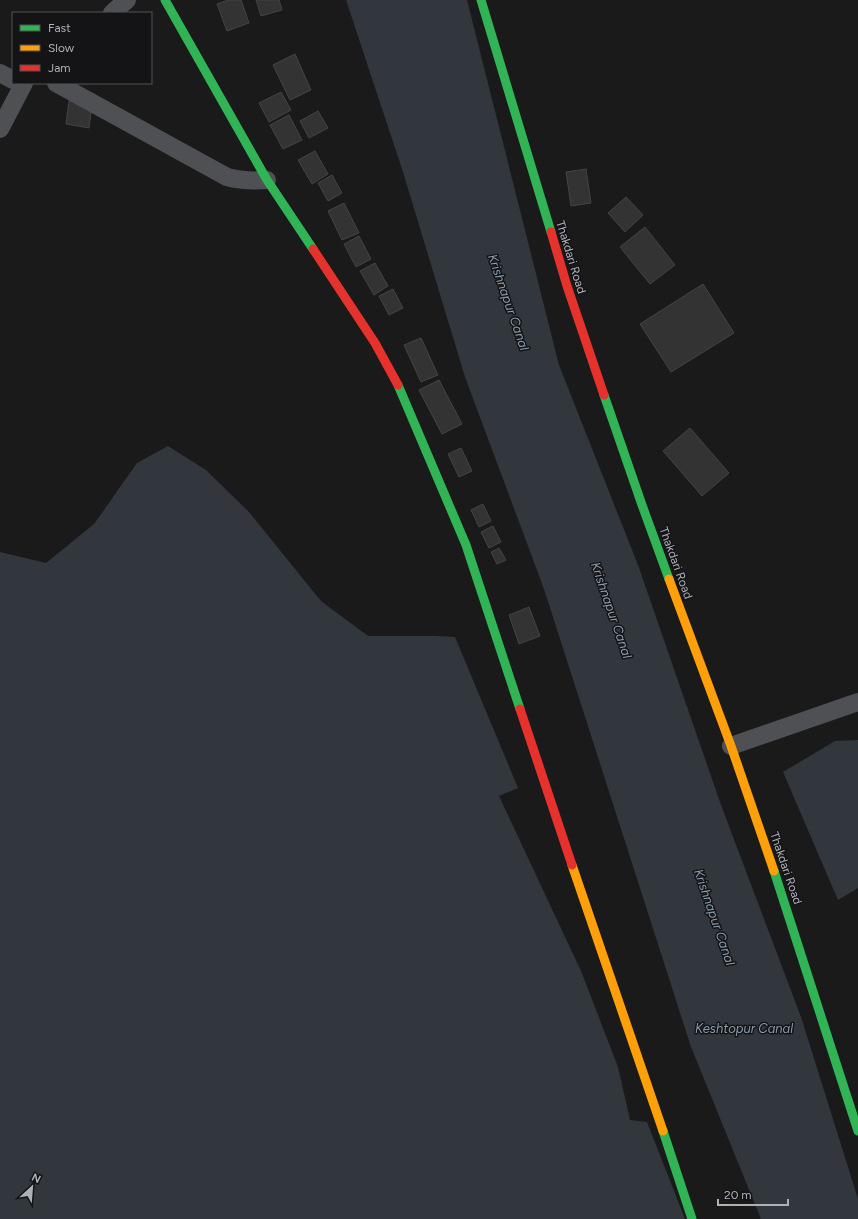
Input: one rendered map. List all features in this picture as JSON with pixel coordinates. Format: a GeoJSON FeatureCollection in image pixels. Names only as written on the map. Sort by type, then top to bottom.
{"type":"FeatureCollection","features":[{"type":"Feature","properties":{"kind":"street"},"geometry":{"type":"LineString","coordinates":[[113,12],[127,0]]}},
{"type":"Feature","properties":{"kind":"street"},"geometry":{"type":"LineString","coordinates":[[165,0],[267,180],[375,342],[395,378],[463,538],[692,1219]]}},
{"type":"Feature","properties":{"kind":"street","name":"Thakdari Road"},"geometry":{"type":"LineString","coordinates":[[481,0],[569,293],[642,505],[731,746],[780,887],[858,1131]]}},
{"type":"Feature","properties":{"kind":"street"},"geometry":{"type":"LineString","coordinates":[[0,72],[12,79]]}},
{"type":"Feature","properties":{"kind":"street"},"geometry":{"type":"LineString","coordinates":[[0,129],[24,84]]}},
{"type":"Feature","properties":{"kind":"street"},"geometry":{"type":"LineString","coordinates":[[58,84],[227,177],[250,181],[267,180]]}},
{"type":"Feature","properties":{"kind":"street"},"geometry":{"type":"LineString","coordinates":[[731,746],[858,702]]}},
{"type":"Feature","properties":{"kind":"water","name":"Keshtopur Canal"},"geometry":{"type":"Polygon","coordinates":[[[346,0],[467,0],[559,365],[638,565],[721,805],[801,1017],[858,1199],[858,1219],[761,1219],[691,1047],[544,589],[465,377],[403,172],[346,0]]]}},
{"type":"Feature","properties":{"kind":"water"},"geometry":{"type":"Polygon","coordinates":[[[168,446],[206,470],[249,512],[321,601],[368,636],[455,637],[518,788],[499,796],[581,971],[618,1067],[630,1120],[647,1122],[685,1219],[0,1219],[0,552],[46,563],[94,524],[137,463],[168,446]]]}},
{"type":"Feature","properties":{"kind":"water"},"geometry":{"type":"Polygon","coordinates":[[[858,740],[858,888],[838,900],[783,772],[835,741],[858,740]]]}},
{"type":"Feature","properties":{"kind":"building"},"geometry":{"type":"Polygon","coordinates":[[[228,0],[241,0],[249,23],[227,31],[217,4],[228,0]]]}},
{"type":"Feature","properties":{"kind":"building"},"geometry":{"type":"Polygon","coordinates":[[[256,0],[279,0],[282,10],[261,16],[256,0]]]}},
{"type":"Feature","properties":{"kind":"building"},"geometry":{"type":"Polygon","coordinates":[[[295,54],[311,90],[290,100],[273,65],[295,54]]]}},
{"type":"Feature","properties":{"kind":"building"},"geometry":{"type":"Polygon","coordinates":[[[281,92],[291,110],[269,122],[259,103],[281,92]]]}},
{"type":"Feature","properties":{"kind":"building"},"geometry":{"type":"Polygon","coordinates":[[[69,101],[92,105],[89,128],[66,124],[69,101]]]}},
{"type":"Feature","properties":{"kind":"building"},"geometry":{"type":"Polygon","coordinates":[[[318,111],[328,128],[309,138],[300,121],[318,111]]]}},
{"type":"Feature","properties":{"kind":"building"},"geometry":{"type":"Polygon","coordinates":[[[289,115],[302,140],[283,149],[270,125],[289,115]]]}},
{"type":"Feature","properties":{"kind":"building"},"geometry":{"type":"Polygon","coordinates":[[[315,151],[328,174],[312,184],[298,160],[315,151]]]}},
{"type":"Feature","properties":{"kind":"building"},"geometry":{"type":"Polygon","coordinates":[[[586,169],[591,203],[571,206],[566,172],[586,169]]]}},
{"type":"Feature","properties":{"kind":"building"},"geometry":{"type":"Polygon","coordinates":[[[332,175],[342,193],[328,201],[318,183],[332,175]]]}},
{"type":"Feature","properties":{"kind":"building"},"geometry":{"type":"Polygon","coordinates":[[[626,197],[643,215],[625,232],[608,213],[626,197]]]}},
{"type":"Feature","properties":{"kind":"building"},"geometry":{"type":"Polygon","coordinates":[[[344,203],[359,233],[342,240],[328,211],[344,203]]]}},
{"type":"Feature","properties":{"kind":"building"},"geometry":{"type":"Polygon","coordinates":[[[645,227],[675,265],[650,284],[620,247],[645,227]]]}},
{"type":"Feature","properties":{"kind":"building"},"geometry":{"type":"Polygon","coordinates":[[[359,236],[371,259],[356,267],[344,244],[359,236]]]}},
{"type":"Feature","properties":{"kind":"building"},"geometry":{"type":"Polygon","coordinates":[[[375,263],[388,286],[374,295],[360,271],[375,263]]]}},
{"type":"Feature","properties":{"kind":"building"},"geometry":{"type":"Polygon","coordinates":[[[703,284],[734,333],[671,372],[640,324],[703,284]]]}},
{"type":"Feature","properties":{"kind":"building"},"geometry":{"type":"Polygon","coordinates":[[[393,289],[403,308],[389,315],[379,296],[393,289]]]}},
{"type":"Feature","properties":{"kind":"building"},"geometry":{"type":"Polygon","coordinates":[[[421,338],[438,375],[421,382],[404,345],[421,338]]]}},
{"type":"Feature","properties":{"kind":"building"},"geometry":{"type":"Polygon","coordinates":[[[439,380],[462,424],[442,434],[419,390],[439,380]]]}},
{"type":"Feature","properties":{"kind":"building"},"geometry":{"type":"Polygon","coordinates":[[[690,428],[729,473],[702,496],[663,451],[690,428]]]}},
{"type":"Feature","properties":{"kind":"building"},"geometry":{"type":"Polygon","coordinates":[[[461,448],[472,471],[459,477],[448,454],[461,448]]]}},
{"type":"Feature","properties":{"kind":"building"},"geometry":{"type":"Polygon","coordinates":[[[483,504],[491,521],[479,527],[471,510],[483,504]]]}},
{"type":"Feature","properties":{"kind":"building"},"geometry":{"type":"Polygon","coordinates":[[[493,526],[501,542],[489,548],[481,532],[493,526]]]}},
{"type":"Feature","properties":{"kind":"building"},"geometry":{"type":"Polygon","coordinates":[[[499,548],[506,560],[497,564],[491,552],[499,548]]]}},
{"type":"Feature","properties":{"kind":"building"},"geometry":{"type":"Polygon","coordinates":[[[529,607],[540,636],[519,644],[509,615],[529,607]]]}},
{"type":"Feature","properties":{"kind":"traffic: fast"},"geometry":{"type":"LineString","coordinates":[[165,0],[267,180],[313,249]]}},
{"type":"Feature","properties":{"kind":"traffic: fast"},"geometry":{"type":"LineString","coordinates":[[481,0],[551,232]]}},
{"type":"Feature","properties":{"kind":"traffic: fast"},"geometry":{"type":"LineString","coordinates":[[398,385],[466,545],[520,709]]}},
{"type":"Feature","properties":{"kind":"traffic: fast"},"geometry":{"type":"LineString","coordinates":[[604,395],[669,579]]}},
{"type":"Feature","properties":{"kind":"traffic: fast"},"geometry":{"type":"LineString","coordinates":[[774,871],[858,1131]]}},
{"type":"Feature","properties":{"kind":"traffic: fast"},"geometry":{"type":"LineString","coordinates":[[663,1131],[692,1219]]}},
{"type":"Feature","properties":{"kind":"traffic: slow"},"geometry":{"type":"LineString","coordinates":[[669,579],[731,746],[774,871]]}},
{"type":"Feature","properties":{"kind":"traffic: slow"},"geometry":{"type":"LineString","coordinates":[[572,865],[663,1131]]}},
{"type":"Feature","properties":{"kind":"traffic: jam"},"geometry":{"type":"LineString","coordinates":[[551,232],[567,286],[604,395]]}},
{"type":"Feature","properties":{"kind":"traffic: jam"},"geometry":{"type":"LineString","coordinates":[[313,249],[375,343],[398,385]]}},
{"type":"Feature","properties":{"kind":"traffic: jam"},"geometry":{"type":"LineString","coordinates":[[520,709],[572,865]]}},
{"type":"Feature","properties":{"kind":"water label","name":"Krishnapur Canal"},"geometry":{"type":"Point","coordinates":[509,302]}},
{"type":"Feature","properties":{"kind":"water label","name":"Krishnapur Canal"},"geometry":{"type":"Point","coordinates":[612,610]}},
{"type":"Feature","properties":{"kind":"water label","name":"Krishnapur Canal"},"geometry":{"type":"Point","coordinates":[715,917]}}]}
